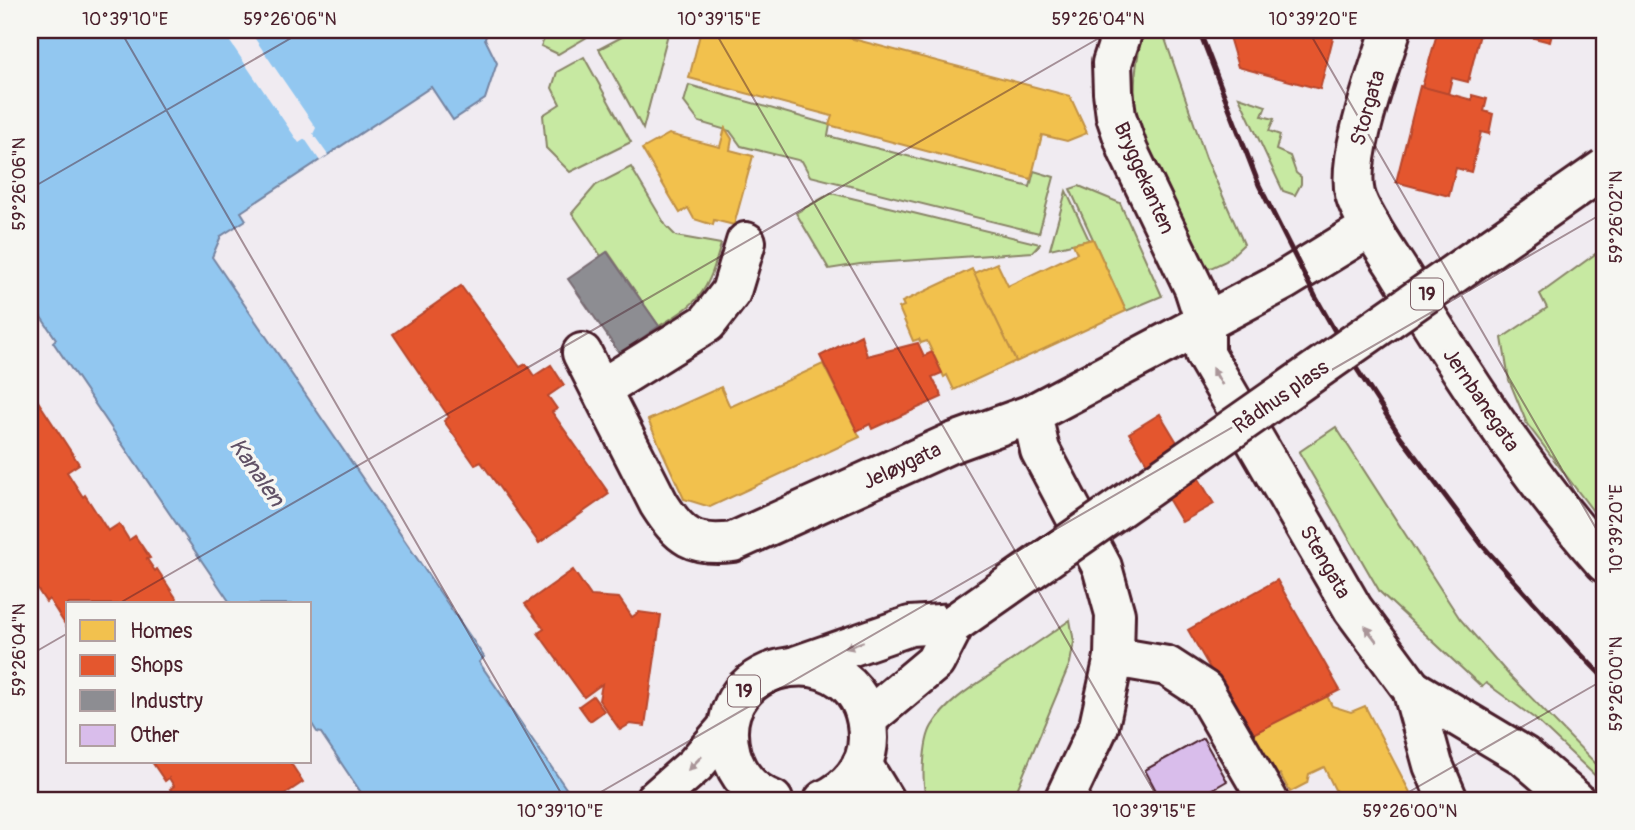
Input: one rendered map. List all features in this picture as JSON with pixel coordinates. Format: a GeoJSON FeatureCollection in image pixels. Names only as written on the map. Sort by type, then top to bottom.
{"type":"FeatureCollection","features":[{"type":"Feature","properties":{"kind":"main road","name":"Bryggekanten"},"geometry":{"type":"LineString","coordinates":[[1123,30],[1112,63],[1116,116],[1128,151],[1194,288],[1205,322]]}},
{"type":"Feature","properties":{"kind":"main road","name":"Storgata"},"geometry":{"type":"LineString","coordinates":[[1371,227],[1355,195],[1353,159],[1391,30]]}},
{"type":"Feature","properties":{"kind":"main road","name":"Rådhus plass"},"geometry":{"type":"LineString","coordinates":[[867,719],[935,662],[955,623],[1605,168]]}},
{"type":"Feature","properties":{"kind":"main road","name":"Jeløygata"},"geometry":{"type":"LineString","coordinates":[[582,354],[659,504],[672,524],[684,536],[697,542],[712,545],[733,542],[949,444],[1032,414],[1302,270],[1371,227]]}},
{"type":"Feature","properties":{"kind":"main road","name":"Jernbanegata"},"geometry":{"type":"LineString","coordinates":[[1371,227],[1517,454],[1605,563]]}},
{"type":"Feature","properties":{"kind":"main road"},"geometry":{"type":"LineString","coordinates":[[601,389],[707,323],[731,292],[746,242]]}},
{"type":"Feature","properties":{"kind":"main road","name":"Stengata"},"geometry":{"type":"LineString","coordinates":[[1205,322],[1205,354],[1353,609],[1412,689],[1433,765],[1447,798]]}},
{"type":"Feature","properties":{"kind":"main road"},"geometry":{"type":"LineString","coordinates":[[1032,414],[1040,450],[1102,567],[1115,614],[1114,657],[1099,726],[1064,800]]}},
{"type":"Feature","properties":{"kind":"main road","name":"19"},"geometry":{"type":"LineString","coordinates":[[768,800],[741,776],[728,744],[734,707],[744,690],[760,677],[778,668],[798,665],[910,626],[955,623]]}},
{"type":"Feature","properties":{"kind":"main road"},"geometry":{"type":"LineString","coordinates":[[1114,657],[1167,666],[1204,690],[1268,800]]}},
{"type":"Feature","properties":{"kind":"main road"},"geometry":{"type":"LineString","coordinates":[[798,665],[821,669],[842,680],[857,697],[867,719],[868,742],[862,764],[853,780],[839,793],[824,800]]}},
{"type":"Feature","properties":{"kind":"main road"},"geometry":{"type":"LineString","coordinates":[[1412,689],[1524,756],[1575,800]]}},
{"type":"Feature","properties":{"kind":"main road"},"geometry":{"type":"LineString","coordinates":[[656,798],[695,765],[729,727]]}},
{"type":"Feature","properties":{"kind":"main road"},"geometry":{"type":"LineString","coordinates":[[862,764],[884,800]]}},
{"type":"Feature","properties":{"kind":"green space"},"geometry":{"type":"Polygon","coordinates":[[[548,30],[599,30],[558,54],[541,46],[548,30]]]}},
{"type":"Feature","properties":{"kind":"green space"},"geometry":{"type":"Polygon","coordinates":[[[635,30],[669,30],[643,129],[599,49],[635,30]]]}},
{"type":"Feature","properties":{"kind":"green space"},"geometry":{"type":"Polygon","coordinates":[[[1143,30],[1162,30],[1206,158],[1244,244],[1226,261],[1204,271],[1138,124],[1135,77],[1143,30]]]}},
{"type":"Feature","properties":{"kind":"green space"},"geometry":{"type":"Polygon","coordinates":[[[584,57],[631,142],[570,172],[546,148],[543,115],[560,104],[552,88],[557,72],[584,57]]]}},
{"type":"Feature","properties":{"kind":"green space"},"geometry":{"type":"Polygon","coordinates":[[[689,85],[830,125],[828,136],[1030,187],[1034,171],[1054,177],[1039,233],[810,176],[802,161],[741,146],[730,131],[699,122],[684,102],[689,85]]]}},
{"type":"Feature","properties":{"kind":"green space"},"geometry":{"type":"Polygon","coordinates":[[[1239,97],[1266,106],[1262,116],[1274,119],[1269,131],[1280,135],[1276,150],[1290,156],[1296,173],[1301,177],[1301,184],[1295,195],[1283,191],[1239,97]]]}},
{"type":"Feature","properties":{"kind":"green space"},"geometry":{"type":"Polygon","coordinates":[[[631,167],[666,226],[676,236],[721,244],[712,273],[701,293],[685,309],[659,326],[608,252],[601,256],[572,213],[596,185],[631,167]]]}},
{"type":"Feature","properties":{"kind":"green space"},"geometry":{"type":"Polygon","coordinates":[[[1079,186],[1120,203],[1162,296],[1126,311],[1070,189],[1079,186]]]}},
{"type":"Feature","properties":{"kind":"green space"},"geometry":{"type":"Polygon","coordinates":[[[1066,191],[1089,240],[1050,249],[1066,191]]]}},
{"type":"Feature","properties":{"kind":"green space"},"geometry":{"type":"Polygon","coordinates":[[[831,193],[1040,244],[1033,252],[860,264],[829,269],[796,213],[831,193]]]}},
{"type":"Feature","properties":{"kind":"green space"},"geometry":{"type":"Polygon","coordinates":[[[1605,247],[1605,527],[1527,424],[1509,380],[1502,338],[1547,308],[1540,294],[1605,247]]]}},
{"type":"Feature","properties":{"kind":"green space"},"geometry":{"type":"Polygon","coordinates":[[[1336,427],[1460,619],[1509,675],[1605,773],[1605,785],[1534,718],[1486,683],[1482,687],[1380,592],[1299,452],[1336,427]]]}},
{"type":"Feature","properties":{"kind":"green space"},"geometry":{"type":"Polygon","coordinates":[[[1070,620],[1074,642],[1070,663],[1014,797],[1011,800],[927,800],[924,784],[925,752],[929,733],[938,717],[962,694],[1070,620]]]}},
{"type":"Feature","properties":{"kind":"water","name":"Kanalen"},"geometry":{"type":"Polygon","coordinates":[[[30,30],[488,30],[485,39],[497,63],[485,99],[453,120],[431,87],[241,212],[246,220],[221,236],[212,257],[484,657],[479,662],[574,800],[366,800],[321,733],[312,724],[312,602],[230,602],[53,342],[56,339],[30,301],[30,30]]]}},
{"type":"Feature","properties":{"kind":"pier"},"geometry":{"type":"Polygon","coordinates":[[[222,30],[249,30],[316,128],[313,134],[328,155],[320,161],[305,139],[299,143],[222,30]]]}},
{"type":"Feature","properties":{"kind":"building: Homes"},"geometry":{"type":"Polygon","coordinates":[[[701,30],[819,30],[1070,96],[1087,133],[1067,141],[1042,135],[1031,179],[829,125],[832,116],[689,78],[701,30]]]}},
{"type":"Feature","properties":{"kind":"building: Homes"},"geometry":{"type":"Polygon","coordinates":[[[725,128],[732,139],[730,150],[753,156],[734,225],[714,220],[713,225],[694,219],[688,208],[680,213],[642,149],[669,134],[720,147],[725,128]]]}},
{"type":"Feature","properties":{"kind":"building: Homes"},"geometry":{"type":"Polygon","coordinates":[[[1093,239],[1126,311],[1016,362],[974,273],[997,263],[1008,286],[1077,253],[1073,244],[1093,239]]]}},
{"type":"Feature","properties":{"kind":"building: Homes"},"geometry":{"type":"Polygon","coordinates":[[[972,269],[1016,361],[954,390],[947,375],[944,377],[927,341],[913,341],[899,308],[904,306],[902,302],[972,269]]]}},
{"type":"Feature","properties":{"kind":"building: Homes"},"geometry":{"type":"Polygon","coordinates":[[[823,364],[860,437],[710,507],[684,499],[648,420],[721,387],[730,407],[823,364]]]}},
{"type":"Feature","properties":{"kind":"building: Homes"},"geometry":{"type":"Polygon","coordinates":[[[1327,696],[1332,706],[1351,712],[1365,706],[1414,800],[1340,800],[1324,767],[1309,774],[1307,783],[1290,792],[1280,774],[1274,777],[1252,734],[1327,696]]]}},
{"type":"Feature","properties":{"kind":"building: Shops"},"geometry":{"type":"Polygon","coordinates":[[[1227,30],[1335,30],[1320,89],[1238,67],[1227,30]]]}},
{"type":"Feature","properties":{"kind":"building: Shops"},"geometry":{"type":"Polygon","coordinates":[[[1438,30],[1481,30],[1468,82],[1452,78],[1448,94],[1422,87],[1438,30]]]}},
{"type":"Feature","properties":{"kind":"building: Shops"},"geometry":{"type":"Polygon","coordinates":[[[1502,30],[1553,30],[1550,42],[1502,30]]]}},
{"type":"Feature","properties":{"kind":"building: Shops"},"geometry":{"type":"Polygon","coordinates":[[[1420,86],[1472,100],[1472,95],[1487,99],[1484,111],[1493,114],[1489,134],[1481,132],[1471,172],[1456,168],[1449,196],[1396,182],[1420,86]]]}},
{"type":"Feature","properties":{"kind":"building: Shops"},"geometry":{"type":"Polygon","coordinates":[[[461,286],[520,367],[526,364],[534,376],[551,365],[564,385],[548,396],[557,409],[552,412],[609,494],[539,543],[481,462],[475,465],[444,421],[449,417],[393,334],[461,286]]]}},
{"type":"Feature","properties":{"kind":"building: Shops"},"geometry":{"type":"Polygon","coordinates":[[[861,335],[867,356],[918,343],[924,356],[932,352],[942,373],[932,377],[942,397],[872,429],[870,424],[857,431],[820,356],[861,335]]]}},
{"type":"Feature","properties":{"kind":"building: Shops"},"geometry":{"type":"Polygon","coordinates":[[[30,389],[79,464],[67,472],[83,497],[85,495],[108,531],[119,524],[129,540],[135,536],[150,558],[147,559],[155,571],[157,569],[179,602],[66,602],[66,626],[49,599],[46,602],[32,581],[35,579],[30,571],[30,389]]]}},
{"type":"Feature","properties":{"kind":"building: Shops"},"geometry":{"type":"Polygon","coordinates":[[[1160,414],[1214,504],[1182,522],[1129,433],[1160,414]]]}},
{"type":"Feature","properties":{"kind":"building: Shops"},"geometry":{"type":"Polygon","coordinates":[[[573,570],[591,596],[619,598],[632,617],[639,612],[661,615],[645,726],[630,724],[620,730],[599,700],[602,684],[584,697],[538,633],[544,629],[525,604],[573,570]]]}},
{"type":"Feature","properties":{"kind":"building: Shops"},"geometry":{"type":"Polygon","coordinates":[[[1277,580],[1340,690],[1249,736],[1188,630],[1277,580]]]}},
{"type":"Feature","properties":{"kind":"building: Shops"},"geometry":{"type":"Polygon","coordinates":[[[593,696],[604,711],[590,721],[579,706],[593,696]]]}},
{"type":"Feature","properties":{"kind":"building: Shops"},"geometry":{"type":"Polygon","coordinates":[[[153,764],[291,764],[303,782],[276,800],[177,800],[170,789],[174,786],[169,778],[165,781],[153,764]]]}},
{"type":"Feature","properties":{"kind":"building: Industry"},"geometry":{"type":"Polygon","coordinates":[[[607,252],[659,326],[620,354],[568,279],[607,252]]]}},
{"type":"Feature","properties":{"kind":"building: Other"},"geometry":{"type":"Polygon","coordinates":[[[1203,738],[1227,781],[1194,800],[1161,800],[1145,770],[1203,738]]]}},
{"type":"Feature","properties":{"kind":"railway"},"geometry":{"type":"LineString","coordinates":[[1199,30],[1259,185],[1315,296],[1353,363],[1400,436],[1482,545],[1605,679]]}}]}
